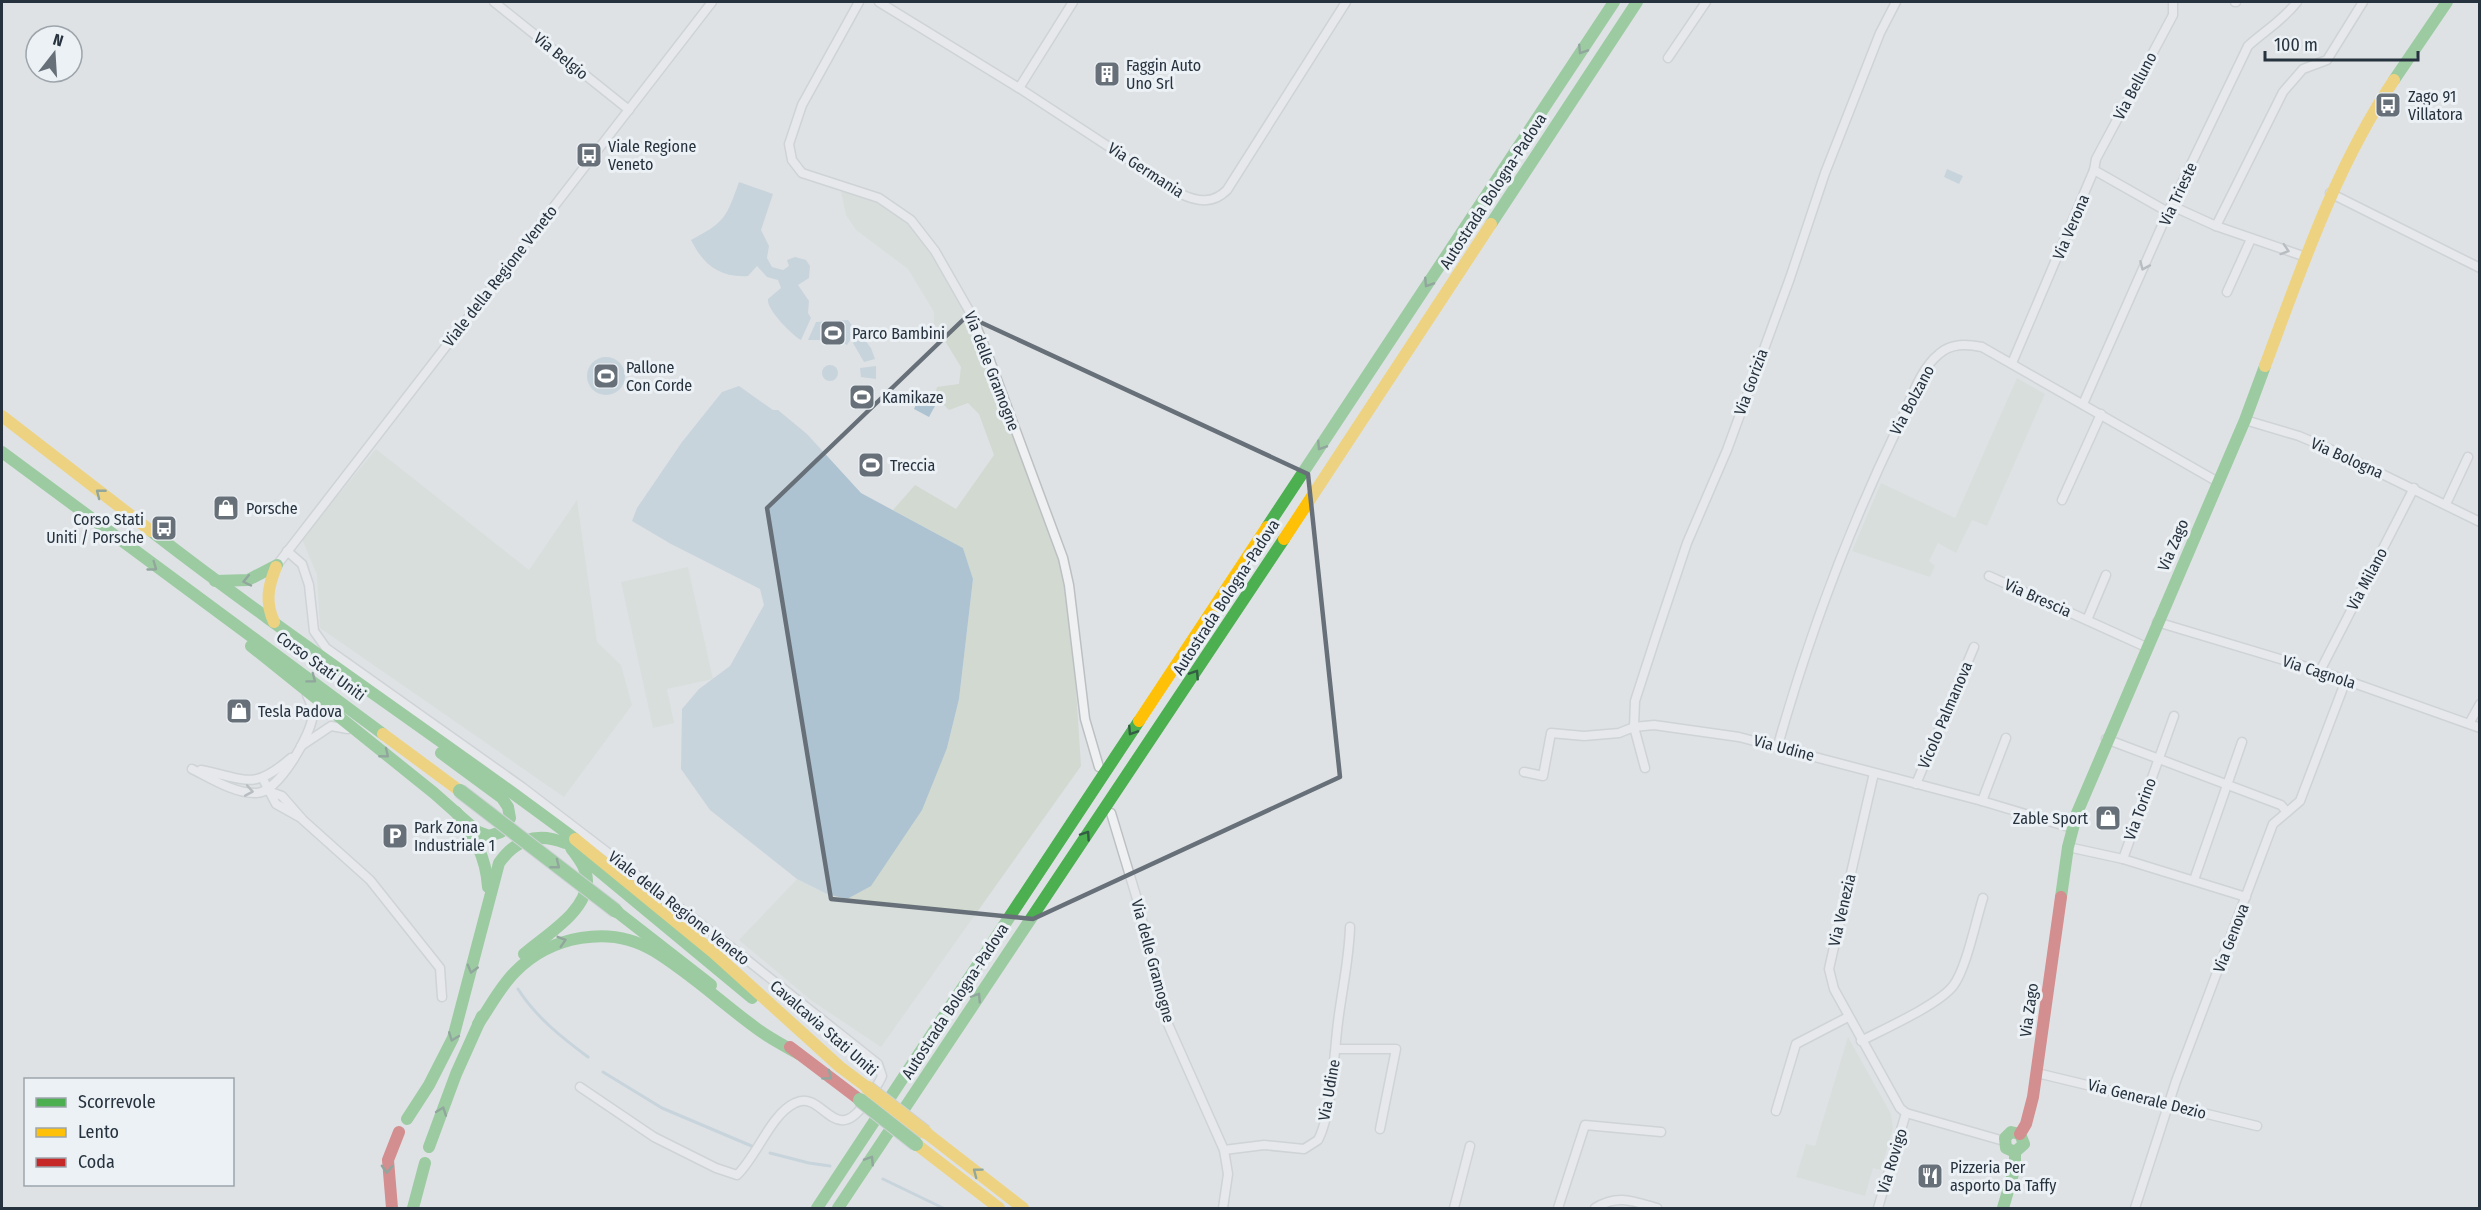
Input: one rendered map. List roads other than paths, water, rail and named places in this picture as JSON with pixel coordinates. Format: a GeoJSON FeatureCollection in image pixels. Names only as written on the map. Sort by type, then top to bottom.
{"type":"FeatureCollection","features":[{"type":"Feature","properties":{"kind":"main road","name":"Autostrada Bologna-Padova"},"geometry":{"type":"LineString","coordinates":[[818,1209],[1614,2]]}},
{"type":"Feature","properties":{"kind":"main road","name":"Autostrada Bologna-Padova"},"geometry":{"type":"LineString","coordinates":[[838,1209],[1038,906],[1183,693],[1637,2]]}},
{"type":"Feature","properties":{"kind":"main road","name":"Via Zago"},"geometry":{"type":"LineString","coordinates":[[2003,1209],[2016,1167],[2015,1152],[2024,1144],[2020,1134],[2031,1108],[2072,828],[2106,739],[2245,420],[2331,193],[2367,120],[2447,2]]}},
{"type":"Feature","properties":{"kind":"main road","name":"Corso Stati Uniti"},"geometry":{"type":"LineString","coordinates":[[2,416],[242,602],[511,791],[609,865]]}},
{"type":"Feature","properties":{"kind":"main road","name":"Corso Stati Uniti"},"geometry":{"type":"LineString","coordinates":[[2,452],[178,585],[305,674],[616,911]]}},
{"type":"Feature","properties":{"kind":"main road"},"geometry":{"type":"LineString","coordinates":[[213,580],[236,584],[252,581],[277,565]]}},
{"type":"Feature","properties":{"kind":"main road"},"geometry":{"type":"LineString","coordinates":[[276,625],[268,612],[266,597],[277,565]]}},
{"type":"Feature","properties":{"kind":"main road"},"geometry":{"type":"LineString","coordinates":[[178,585],[478,832],[489,836],[501,832],[510,818],[508,807],[502,798],[242,602]]}},
{"type":"Feature","properties":{"kind":"main road"},"geometry":{"type":"LineString","coordinates":[[441,753],[498,791],[568,845],[799,1038],[840,1066]]}},
{"type":"Feature","properties":{"kind":"main road"},"geometry":{"type":"LineString","coordinates":[[456,812],[471,831],[483,855],[488,886],[484,923]]}},
{"type":"Feature","properties":{"kind":"main road"},"geometry":{"type":"LineString","coordinates":[[407,1119],[429,1084],[453,1038],[496,870],[508,849],[527,838],[539,836],[568,845],[580,858],[586,877],[585,893],[571,916],[538,939],[513,965],[498,986],[478,1024],[429,1147]]}},
{"type":"Feature","properties":{"kind":"main road","name":"Cavalcavia Stati Uniti"},"geometry":{"type":"LineString","coordinates":[[609,865],[713,952],[840,1066],[864,1094],[916,1144],[999,1209]]}},
{"type":"Feature","properties":{"kind":"main road","name":"Cavalcavia Stati Uniti"},"geometry":{"type":"LineString","coordinates":[[616,911],[799,1054],[925,1132],[1023,1209]]}},
{"type":"Feature","properties":{"kind":"main road"},"geometry":{"type":"LineString","coordinates":[[478,1024],[516,971],[542,950],[573,938],[606,935],[639,943],[653,950],[758,1030],[799,1054]]}},
{"type":"Feature","properties":{"kind":"main road"},"geometry":{"type":"LineString","coordinates":[[806,1209],[851,1139],[944,1015]]}},
{"type":"Feature","properties":{"kind":"main road"},"geometry":{"type":"LineString","coordinates":[[392,1209],[386,1175],[392,1143],[399,1132]]}},
{"type":"Feature","properties":{"kind":"main road"},"geometry":{"type":"LineString","coordinates":[[2015,1152],[2006,1148],[2004,1141],[2008,1133],[2020,1134]]}},
{"type":"Feature","properties":{"kind":"main road"},"geometry":{"type":"LineString","coordinates":[[414,1209],[425,1163]]}},
{"type":"Feature","properties":{"kind":"street","name":"Via Belgio"},"geometry":{"type":"LineString","coordinates":[[494,2],[629,110]]}},
{"type":"Feature","properties":{"kind":"street","name":"Viale della Regione Veneto"},"geometry":{"type":"LineString","coordinates":[[277,565],[712,2]]}},
{"type":"Feature","properties":{"kind":"street","name":"Via delle Gramogne"},"geometry":{"type":"LineString","coordinates":[[859,2],[802,105],[789,144],[792,160],[802,173],[879,198],[910,220],[935,251],[971,314],[1063,558],[1069,585],[1085,719],[1099,767]]}},
{"type":"Feature","properties":{"kind":"street","name":"Via Germania"},"geometry":{"type":"LineString","coordinates":[[879,2],[1019,88],[1181,194],[1201,201],[1217,198],[1227,190],[1346,2]]}},
{"type":"Feature","properties":{"kind":"street"},"geometry":{"type":"LineString","coordinates":[[1019,88],[1073,2]]}},
{"type":"Feature","properties":{"kind":"street"},"geometry":{"type":"LineString","coordinates":[[1668,58],[1706,2]]}},
{"type":"Feature","properties":{"kind":"street","name":"Via Gorizia"},"geometry":{"type":"LineString","coordinates":[[1645,768],[1634,727],[1635,701],[1688,543],[1726,450],[1790,278],[1825,172],[1880,33],[1896,2]]}},
{"type":"Feature","properties":{"kind":"street","name":"Via Belluno"},"geometry":{"type":"LineString","coordinates":[[2094,170],[2096,159],[2173,15],[2173,2]]}},
{"type":"Feature","properties":{"kind":"street","name":"Via Trieste"},"geometry":{"type":"LineString","coordinates":[[2083,404],[2170,209],[2248,46],[2264,32],[2282,21],[2297,2]]}},
{"type":"Feature","properties":{"kind":"street"},"geometry":{"type":"LineString","coordinates":[[2216,226],[2283,92],[2303,69],[2327,60],[2363,2]]}},
{"type":"Feature","properties":{"kind":"street","name":"Via Verona"},"geometry":{"type":"LineString","coordinates":[[2012,363],[2094,170],[2170,209],[2306,257]]}},
{"type":"Feature","properties":{"kind":"street"},"geometry":{"type":"LineString","coordinates":[[2331,193],[2480,268]]}},
{"type":"Feature","properties":{"kind":"street"},"geometry":{"type":"LineString","coordinates":[[2227,292],[2251,239]]}},
{"type":"Feature","properties":{"kind":"street","name":"Via Bolzano"},"geometry":{"type":"LineString","coordinates":[[1778,745],[1796,682],[1849,534],[1929,365],[1940,353],[1952,346],[1969,344],[1982,347],[2218,482]]}},
{"type":"Feature","properties":{"kind":"street"},"geometry":{"type":"LineString","coordinates":[[2062,500],[2101,414]]}},
{"type":"Feature","properties":{"kind":"street","name":"Via Bologna"},"geometry":{"type":"LineString","coordinates":[[2245,420],[2298,436],[2414,488],[2480,522]]}},
{"type":"Feature","properties":{"kind":"street"},"geometry":{"type":"LineString","coordinates":[[2446,504],[2468,457]]}},
{"type":"Feature","properties":{"kind":"street","name":"Via Milano"},"geometry":{"type":"LineString","coordinates":[[2320,671],[2414,488]]}},
{"type":"Feature","properties":{"kind":"street","name":"Viale della Regione Veneto"},"geometry":{"type":"LineString","coordinates":[[287,551],[302,564],[309,585],[314,631],[326,648],[522,787],[713,933],[878,1064],[882,1076],[858,1114],[848,1121],[839,1121],[804,1101],[795,1102],[782,1112],[737,1175],[716,1168],[654,1137],[580,1087]]}},
{"type":"Feature","properties":{"kind":"street","name":"Via Brescia"},"geometry":{"type":"LineString","coordinates":[[2087,620],[2106,575]]}},
{"type":"Feature","properties":{"kind":"street","name":"Via Brescia"},"geometry":{"type":"LineString","coordinates":[[1989,576],[2146,647]]}},
{"type":"Feature","properties":{"kind":"street","name":"Via Cagnola"},"geometry":{"type":"LineString","coordinates":[[2157,622],[2320,671],[2470,722],[2480,728]]}},
{"type":"Feature","properties":{"kind":"street","name":"Vicolo Palmanova"},"geometry":{"type":"LineString","coordinates":[[1916,784],[1974,647]]}},
{"type":"Feature","properties":{"kind":"street","name":"Via Genova"},"geometry":{"type":"LineString","coordinates":[[2135,1209],[2168,1104],[2273,824],[2300,801],[2346,680]]}},
{"type":"Feature","properties":{"kind":"street"},"geometry":{"type":"LineString","coordinates":[[268,791],[283,777],[313,714],[311,703],[300,685]]}},
{"type":"Feature","properties":{"kind":"street"},"geometry":{"type":"LineString","coordinates":[[2470,722],[2480,704]]}},
{"type":"Feature","properties":{"kind":"street","name":"Via Torino"},"geometry":{"type":"LineString","coordinates":[[2123,859],[2174,716]]}},
{"type":"Feature","properties":{"kind":"street","name":"Via Udine"},"geometry":{"type":"LineString","coordinates":[[1524,772],[1543,776],[1551,733],[1584,736],[1619,733],[1634,727],[1654,725],[1778,745],[2072,828]]}},
{"type":"Feature","properties":{"kind":"street"},"geometry":{"type":"LineString","coordinates":[[358,733],[331,726],[263,779],[242,780],[192,769],[244,791],[256,793],[268,791],[282,796],[303,820],[370,880],[430,952],[440,968],[442,997]]}},
{"type":"Feature","properties":{"kind":"street"},"geometry":{"type":"LineString","coordinates":[[1982,801],[2006,738]]}},
{"type":"Feature","properties":{"kind":"street"},"geometry":{"type":"LineString","coordinates":[[2106,739],[2281,805],[2287,812]]}},
{"type":"Feature","properties":{"kind":"street"},"geometry":{"type":"LineString","coordinates":[[2194,880],[2242,742]]}},
{"type":"Feature","properties":{"kind":"street","name":"Via Venezia"},"geometry":{"type":"LineString","coordinates":[[1874,773],[1830,969],[1833,988],[1848,1017],[1894,1102],[1906,1113]]}},
{"type":"Feature","properties":{"kind":"street"},"geometry":{"type":"LineString","coordinates":[[263,779],[268,791]]}},
{"type":"Feature","properties":{"kind":"street","name":"Via delle Gramogne"},"geometry":{"type":"LineString","coordinates":[[1111,813],[1137,899],[1167,1022],[1224,1150],[1228,1174],[1222,1209]]}},
{"type":"Feature","properties":{"kind":"street","name":"Via Torino"},"geometry":{"type":"LineString","coordinates":[[2068,847],[2123,859],[2246,897]]}},
{"type":"Feature","properties":{"kind":"street"},"geometry":{"type":"LineString","coordinates":[[1861,1041],[1938,999],[1953,987],[1960,973],[1983,898]]}},
{"type":"Feature","properties":{"kind":"street","name":"Via Udine"},"geometry":{"type":"LineString","coordinates":[[1224,1150],[1264,1145],[1297,1150],[1315,1144],[1321,1135],[1336,1049],[1337,1024],[1348,969],[1350,927]]}},
{"type":"Feature","properties":{"kind":"street"},"geometry":{"type":"LineString","coordinates":[[1776,1111],[1796,1044],[1848,1017]]}},
{"type":"Feature","properties":{"kind":"street","name":"Via Udine"},"geometry":{"type":"LineString","coordinates":[[1336,1049],[1396,1049],[1380,1129]]}},
{"type":"Feature","properties":{"kind":"street","name":"Via Generale Dezio"},"geometry":{"type":"LineString","coordinates":[[2037,1073],[2257,1126]]}},
{"type":"Feature","properties":{"kind":"street"},"geometry":{"type":"LineString","coordinates":[[1906,1113],[2004,1141]]}},
{"type":"Feature","properties":{"kind":"street","name":"Via Rovigo"},"geometry":{"type":"LineString","coordinates":[[1878,1209],[1906,1113]]}},
{"type":"Feature","properties":{"kind":"street"},"geometry":{"type":"LineString","coordinates":[[1558,1209],[1585,1125],[1661,1132]]}},
{"type":"Feature","properties":{"kind":"street"},"geometry":{"type":"LineString","coordinates":[[1454,1209],[1470,1146]]}},
{"type":"Feature","properties":{"kind":"street"},"geometry":{"type":"LineString","coordinates":[[1595,1209],[1609,1199],[1631,1200],[1657,1209]]}},
{"type":"Feature","properties":{"kind":"water"},"geometry":{"type":"Polygon","coordinates":[[[1947,169],[1963,176],[1959,184],[1944,177],[1947,169]]]}},
{"type":"Feature","properties":{"kind":"water"},"geometry":{"type":"Polygon","coordinates":[[[739,182],[773,194],[761,230],[769,246],[767,258],[772,267],[783,270],[789,266],[787,260],[795,257],[806,260],[810,266],[809,278],[798,285],[809,301],[808,313],[811,318],[801,340],[780,321],[768,303],[768,299],[781,288],[778,280],[767,277],[757,266],[748,276],[720,272],[701,256],[691,240],[723,218],[739,182]]]}},
{"type":"Feature","properties":{"kind":"water","name":"Parco Bambini"},"geometry":{"type":"Polygon","coordinates":[[[848,320],[856,331],[847,345],[837,340],[808,340],[816,322],[848,320]]]}},
{"type":"Feature","properties":{"kind":"water"},"geometry":{"type":"Polygon","coordinates":[[[861,335],[871,348],[875,359],[864,362],[853,343],[861,335]]]}},
{"type":"Feature","properties":{"kind":"water","name":"Pallone Con Corde"},"geometry":{"type":"Polygon","coordinates":[[[606,357],[619,363],[625,376],[619,389],[606,395],[593,389],[587,376],[593,363],[606,357]]]}},
{"type":"Feature","properties":{"kind":"water"},"geometry":{"type":"Polygon","coordinates":[[[830,365],[838,373],[830,381],[822,373],[830,365]]]}},
{"type":"Feature","properties":{"kind":"water"},"geometry":{"type":"Polygon","coordinates":[[[876,366],[876,379],[861,377],[860,368],[876,366]]]}},
{"type":"Feature","properties":{"kind":"water"},"geometry":{"type":"Polygon","coordinates":[[[739,386],[773,410],[778,410],[807,434],[861,493],[963,548],[973,579],[959,699],[947,748],[922,810],[871,886],[847,899],[827,894],[797,879],[710,810],[681,769],[682,709],[699,689],[730,666],[764,605],[760,589],[671,544],[632,521],[637,508],[682,442],[722,392],[739,386]]]}},
{"type":"Feature","properties":{"kind":"water","name":"Kamikaze"},"geometry":{"type":"Polygon","coordinates":[[[856,389],[873,399],[867,409],[850,396],[856,389]]]}},
{"type":"Feature","properties":{"kind":"water"},"geometry":{"type":"Polygon","coordinates":[[[920,396],[936,404],[929,417],[914,409],[920,396]]]}},
{"type":"Feature","properties":{"kind":"water","name":"Treccia"},"geometry":{"type":"Polygon","coordinates":[[[866,455],[880,459],[876,475],[861,471],[866,455]]]}},
{"type":"Feature","properties":{"kind":"waterway"},"geometry":{"type":"LineString","coordinates":[[518,989],[550,1026],[588,1057]]}},
{"type":"Feature","properties":{"kind":"waterway"},"geometry":{"type":"LineString","coordinates":[[603,1072],[662,1108],[754,1147]]}},
{"type":"Feature","properties":{"kind":"waterway"},"geometry":{"type":"LineString","coordinates":[[770,1153],[830,1166]]}},
{"type":"Feature","properties":{"kind":"waterway"},"geometry":{"type":"LineString","coordinates":[[883,1179],[943,1208]]}},
{"type":"Feature","properties":{"kind":"place","name":"Faggin Auto Uno Srl"},"geometry":{"type":"Point","coordinates":[1107,74]}},
{"type":"Feature","properties":{"kind":"place","name":"Zago 91 Villatora"},"geometry":{"type":"Point","coordinates":[2388,105]}},
{"type":"Feature","properties":{"kind":"place","name":"Viale Regione Veneto"},"geometry":{"type":"Point","coordinates":[589,155]}},
{"type":"Feature","properties":{"kind":"place","name":"Parco Bambini"},"geometry":{"type":"Point","coordinates":[833,333]}},
{"type":"Feature","properties":{"kind":"place","name":"Pallone Con Corde"},"geometry":{"type":"Point","coordinates":[606,376]}},
{"type":"Feature","properties":{"kind":"place","name":"Kamikaze"},"geometry":{"type":"Point","coordinates":[862,397]}},
{"type":"Feature","properties":{"kind":"place","name":"Treccia"},"geometry":{"type":"Point","coordinates":[871,465]}},
{"type":"Feature","properties":{"kind":"place","name":"Porsche"},"geometry":{"type":"Point","coordinates":[226,508]}},
{"type":"Feature","properties":{"kind":"place","name":"Corso Stati Uniti / Porsche"},"geometry":{"type":"Point","coordinates":[164,528]}},
{"type":"Feature","properties":{"kind":"place","name":"Tesla Padova"},"geometry":{"type":"Point","coordinates":[239,711]}},
{"type":"Feature","properties":{"kind":"place","name":"Zable Sport"},"geometry":{"type":"Point","coordinates":[2108,818]}},
{"type":"Feature","properties":{"kind":"place","name":"Park Zona Industriale 1"},"geometry":{"type":"Point","coordinates":[395,836]}},
{"type":"Feature","properties":{"kind":"place","name":"Pizzeria Per asporto Da Taffy"},"geometry":{"type":"Point","coordinates":[1930,1176]}}]}
